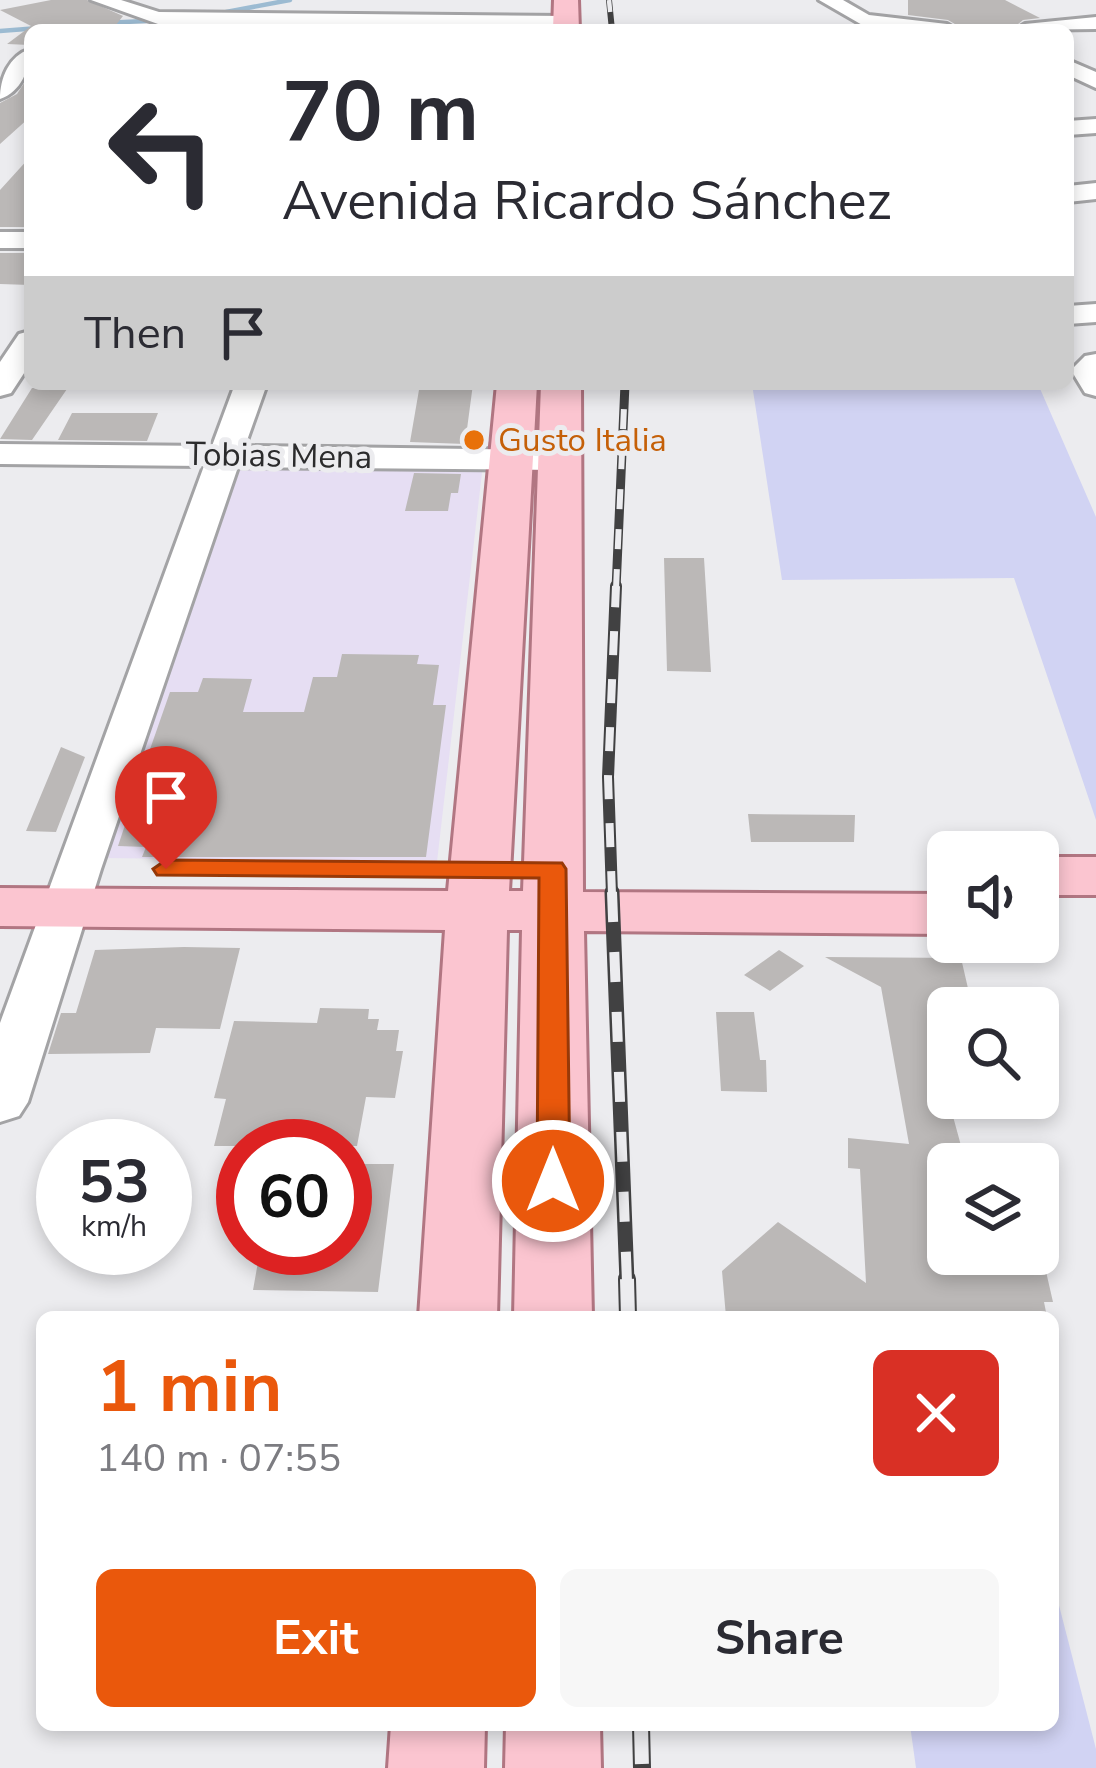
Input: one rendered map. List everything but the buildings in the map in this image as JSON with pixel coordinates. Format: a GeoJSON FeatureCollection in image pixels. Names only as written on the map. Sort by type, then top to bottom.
{"type":"FeatureCollection","features":[{"type":"Feature","properties":{"kind":"main road"},"geometry":{"type":"LineString","coordinates":[[518,390],[534,460],[553,890],[553,1311]]}},
{"type":"Feature","properties":{"kind":"main road"},"geometry":{"type":"LineString","coordinates":[[458,1311],[480,890],[534,460],[559,390]]}},
{"type":"Feature","properties":{"kind":"main road"},"geometry":{"type":"LineString","coordinates":[[0,868],[72,888]]}},
{"type":"Feature","properties":{"kind":"main road"},"geometry":{"type":"LineString","coordinates":[[0,907],[72,888],[553,890],[927,875]]}},
{"type":"Feature","properties":{"kind":"main road"},"geometry":{"type":"LineString","coordinates":[[1059,876],[1096,876]]}},
{"type":"Feature","properties":{"kind":"main road"},"geometry":{"type":"LineString","coordinates":[[553,890],[927,913]]}},
{"type":"Feature","properties":{"kind":"main road"},"geometry":{"type":"LineString","coordinates":[[1059,915],[1096,916]]}},
{"type":"Feature","properties":{"kind":"main road"},"geometry":{"type":"LineString","coordinates":[[436,1768],[438,1731]]}},
{"type":"Feature","properties":{"kind":"main road"},"geometry":{"type":"LineString","coordinates":[[553,1731],[553,1768]]}},
{"type":"Feature","properties":{"kind":"street"},"geometry":{"type":"LineString","coordinates":[[101,0],[149,16],[213,24],[554,17]]}},
{"type":"Feature","properties":{"kind":"street"},"geometry":{"type":"LineString","coordinates":[[213,24],[229,0]]}},
{"type":"Feature","properties":{"kind":"street"},"geometry":{"type":"LineString","coordinates":[[830,0],[884,24]]}},
{"type":"Feature","properties":{"kind":"street"},"geometry":{"type":"LineString","coordinates":[[1068,0],[1096,14]]}},
{"type":"Feature","properties":{"kind":"street"},"geometry":{"type":"LineString","coordinates":[[5,105],[24,65]]}},
{"type":"Feature","properties":{"kind":"street"},"geometry":{"type":"LineString","coordinates":[[0,386],[24,349]]}},
{"type":"Feature","properties":{"kind":"street"},"geometry":{"type":"LineString","coordinates":[[1096,364],[1087,370],[1096,386]]}},
{"type":"Feature","properties":{"kind":"street"},"geometry":{"type":"LineString","coordinates":[[0,1102],[249,390]]}},
{"type":"Feature","properties":{"kind":"street","name":"Tobias Mena"},"geometry":{"type":"LineString","coordinates":[[0,454],[534,460]]}},
{"type":"Feature","properties":{"kind":"shaded area"},"geometry":{"type":"Polygon","coordinates":[[[753,390],[1041,390],[1096,517],[1096,820],[1014,578],[782,580],[753,390]]]}},
{"type":"Feature","properties":{"kind":"shaded area"},"geometry":{"type":"Polygon","coordinates":[[[483,464],[437,862],[101,858],[238,465],[483,464]]]}},
{"type":"Feature","properties":{"kind":"shaded area"},"geometry":{"type":"Polygon","coordinates":[[[1059,1605],[1096,1749],[1096,1768],[916,1768],[911,1731],[1059,1731],[1059,1605]]]}},
{"type":"Feature","properties":{"kind":"waterway"},"geometry":{"type":"LineString","coordinates":[[226,12],[290,0]]}},
{"type":"Feature","properties":{"kind":"waterway"},"geometry":{"type":"LineString","coordinates":[[105,23],[164,20]]}},
{"type":"Feature","properties":{"kind":"waterway"},"geometry":{"type":"LineString","coordinates":[[0,31],[24,29]]}},
{"type":"Feature","properties":{"kind":"railway"},"geometry":{"type":"LineString","coordinates":[[609,0],[611,24]]}},
{"type":"Feature","properties":{"kind":"railway"},"geometry":{"type":"LineString","coordinates":[[616,589],[625,390]]}},
{"type":"Feature","properties":{"kind":"railway"},"geometry":{"type":"LineString","coordinates":[[612,895],[608,777],[616,586]]}},
{"type":"Feature","properties":{"kind":"railway"},"geometry":{"type":"LineString","coordinates":[[612,892],[627,1282]]}},
{"type":"Feature","properties":{"kind":"railway"},"geometry":{"type":"LineString","coordinates":[[627,1279],[628,1311]]}},
{"type":"Feature","properties":{"kind":"railway"},"geometry":{"type":"LineString","coordinates":[[641,1731],[642,1768]]}},
{"type":"Feature","properties":{"kind":"place","name":"Gusto Italia"},"geometry":{"type":"Point","coordinates":[474,440]}},
{"type":"Feature","properties":{"kind":"route"},"geometry":{"type":"LineString","coordinates":[[166,869],[553,869],[553,1181]]}}]}
